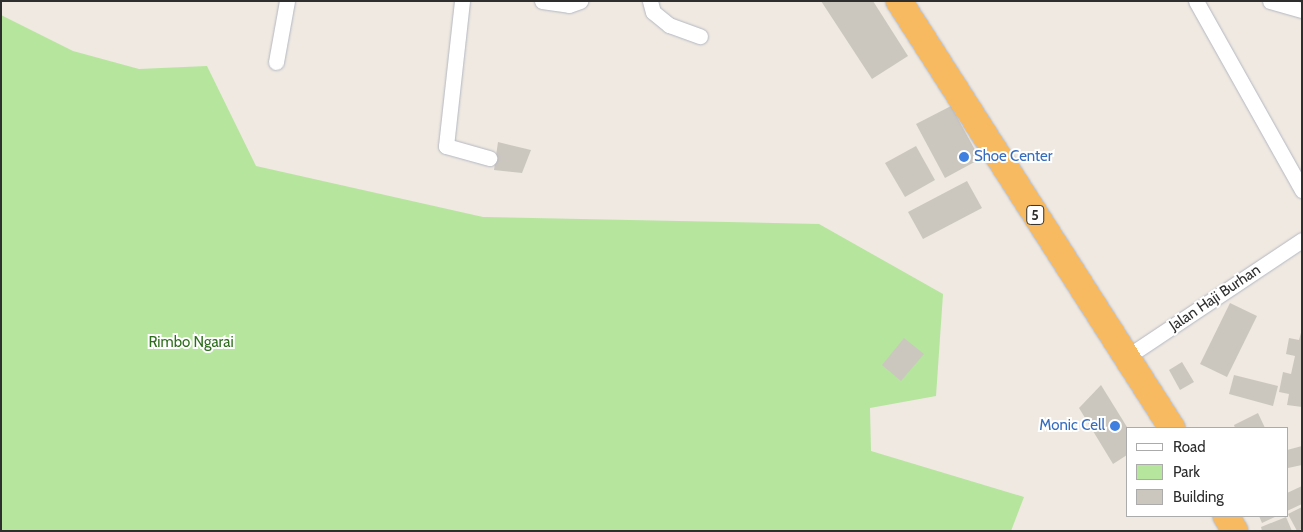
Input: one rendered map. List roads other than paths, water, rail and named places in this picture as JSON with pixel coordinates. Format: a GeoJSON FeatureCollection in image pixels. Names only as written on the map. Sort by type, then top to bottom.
{"type":"FeatureCollection","features":[{"type":"Feature","properties":{"kind":"highway","name":"5"},"geometry":{"type":"LineString","coordinates":[[899,1],[1128,356],[1171,427]]}},
{"type":"Feature","properties":{"kind":"highway"},"geometry":{"type":"LineString","coordinates":[[1227,517],[1235,531]]}},
{"type":"Feature","properties":{"kind":"street"},"geometry":{"type":"LineString","coordinates":[[276,62],[287,1]]}},
{"type":"Feature","properties":{"kind":"street"},"geometry":{"type":"LineString","coordinates":[[462,1],[446,142],[490,158]]}},
{"type":"Feature","properties":{"kind":"street"},"geometry":{"type":"LineString","coordinates":[[542,1],[569,5],[580,1]]}},
{"type":"Feature","properties":{"kind":"street"},"geometry":{"type":"LineString","coordinates":[[650,1],[653,12],[669,25],[700,36]]}},
{"type":"Feature","properties":{"kind":"street"},"geometry":{"type":"LineString","coordinates":[[1196,1],[1302,190]]}},
{"type":"Feature","properties":{"kind":"street"},"geometry":{"type":"LineString","coordinates":[[1270,1],[1302,10]]}},
{"type":"Feature","properties":{"kind":"street","name":"Jalan Haji Burhan"},"geometry":{"type":"LineString","coordinates":[[1128,356],[1302,240]]}},
{"type":"Feature","properties":{"kind":"place","name":"Shoe Center"},"geometry":{"type":"Point","coordinates":[964,157]}},
{"type":"Feature","properties":{"kind":"place","name":"Monic Cell"},"geometry":{"type":"Point","coordinates":[1115,426]}},
{"type":"Feature","properties":{"kind":"park label","name":"Rimbo Ngarai"},"geometry":{"type":"Point","coordinates":[191,343]}}]}
